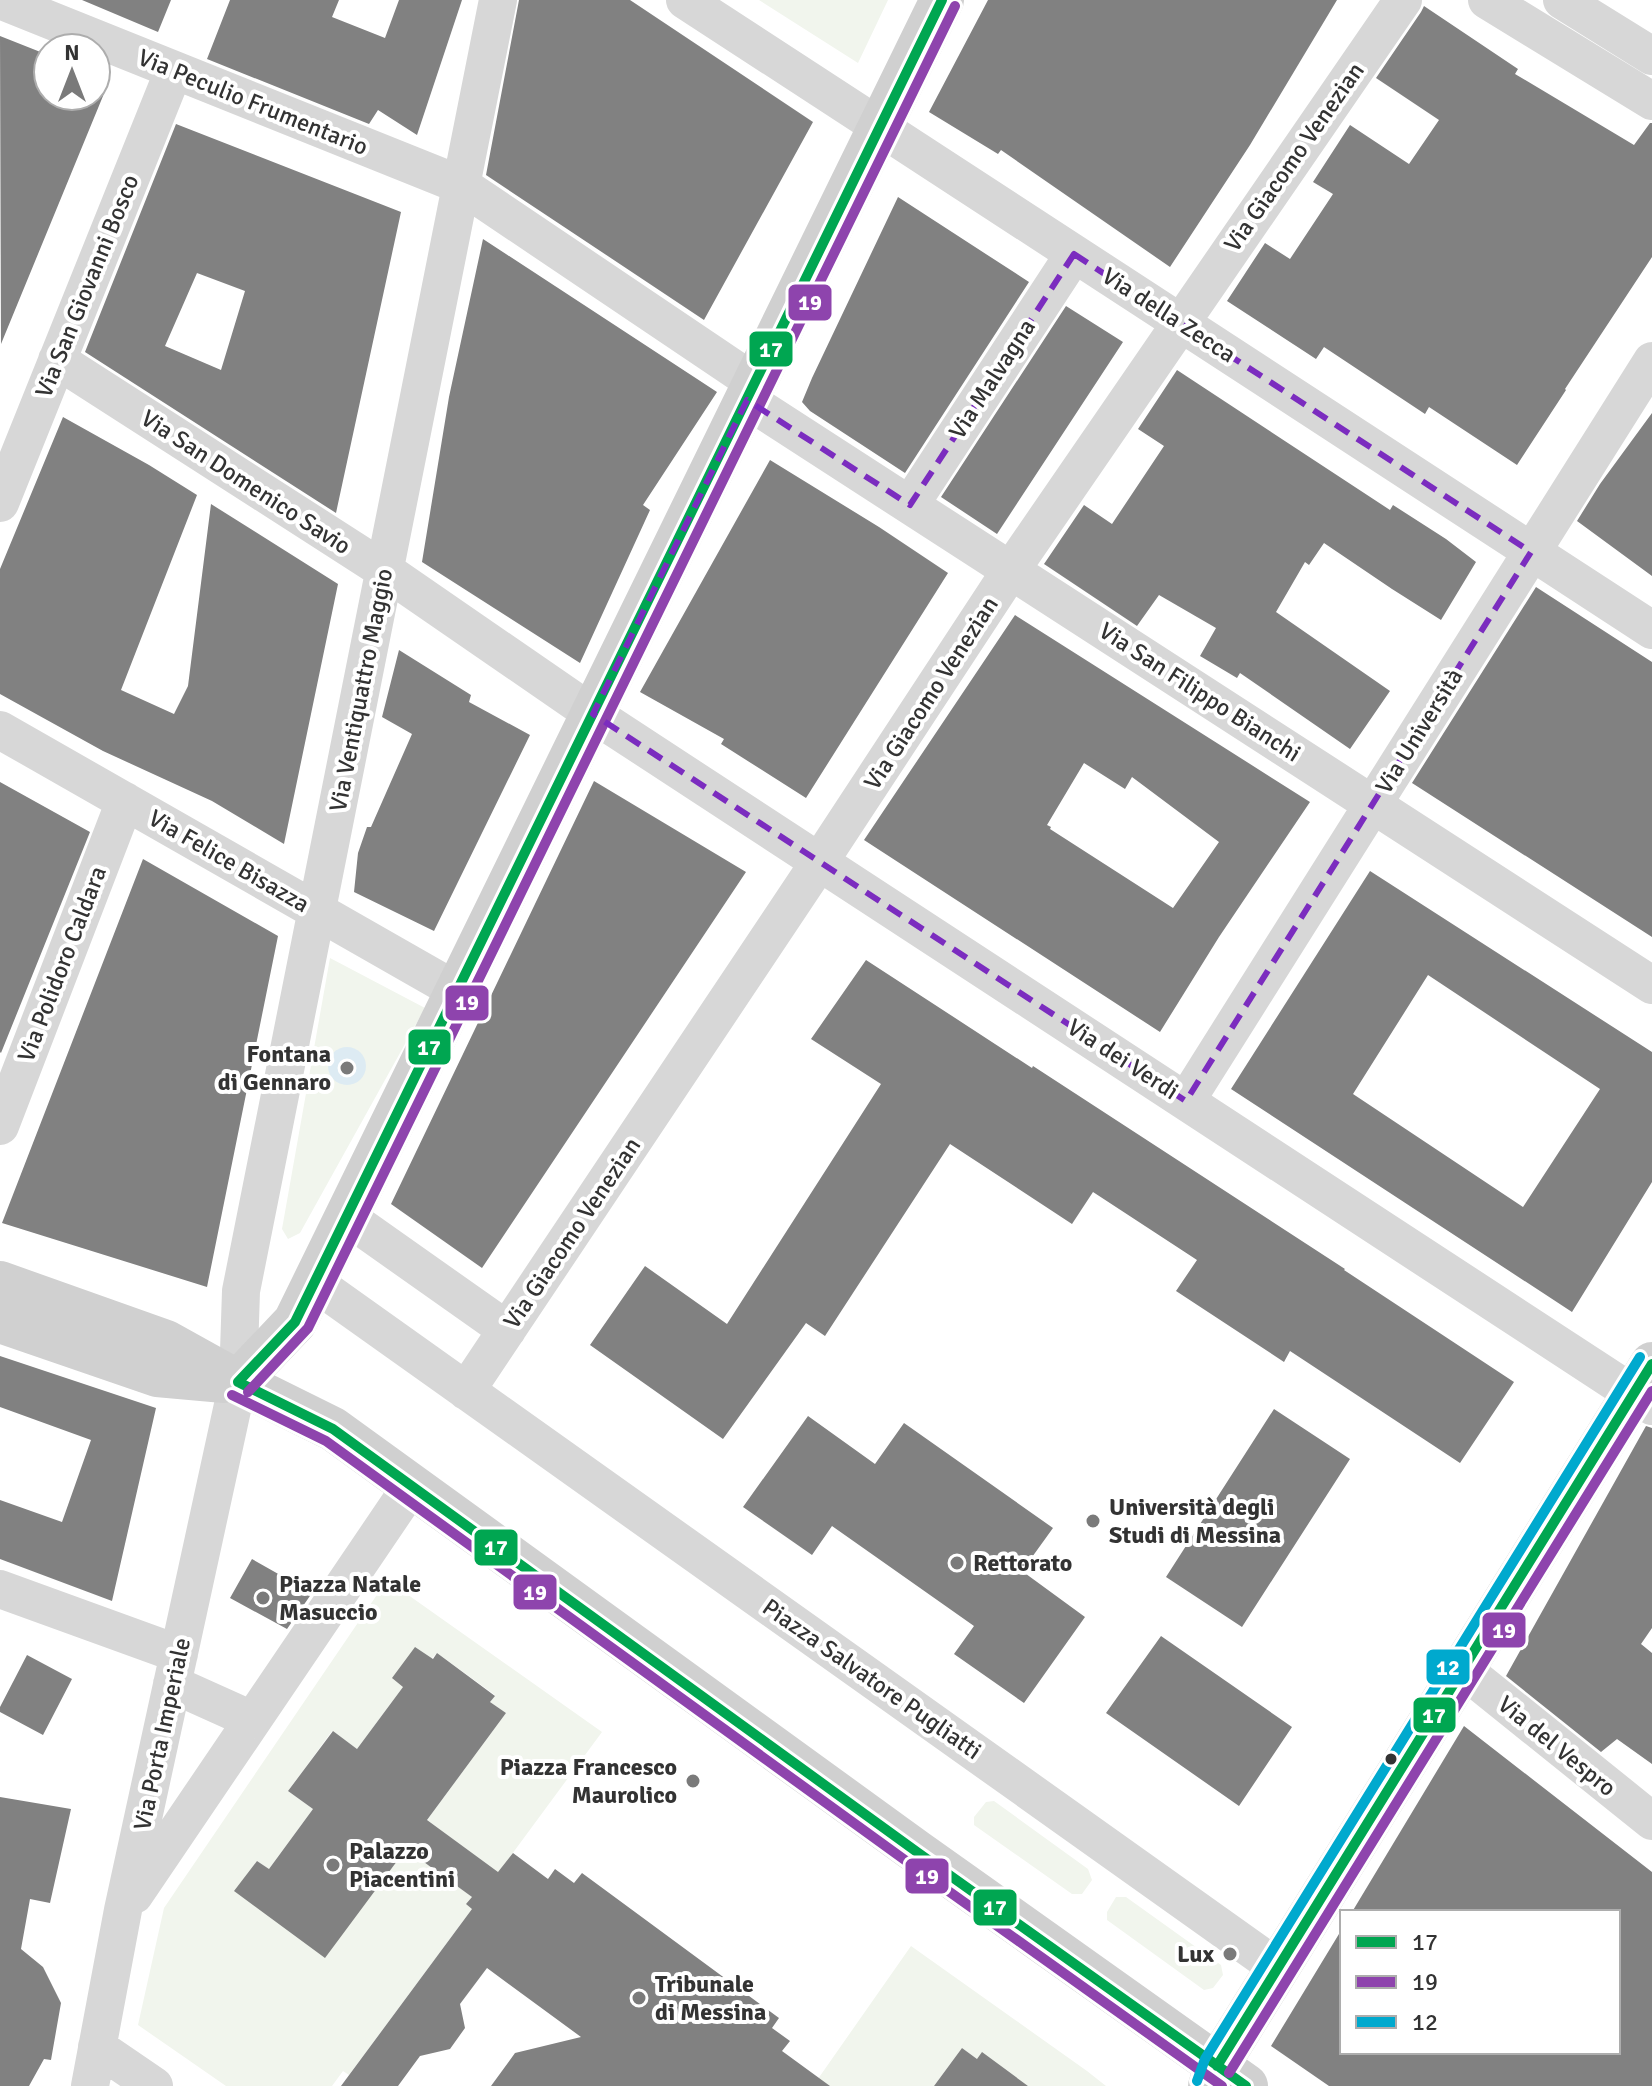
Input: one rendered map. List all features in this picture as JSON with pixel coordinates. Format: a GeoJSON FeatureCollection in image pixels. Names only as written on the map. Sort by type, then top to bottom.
{"type":"FeatureCollection","features":[{"type":"Feature","properties":{"kind":"main road"},"geometry":{"type":"LineString","coordinates":[[238,1382],[295,1322],[329,1293],[347,1217],[942,0]]}},
{"type":"Feature","properties":{"kind":"main road"},"geometry":{"type":"LineString","coordinates":[[0,1283],[166,1342],[333,1429],[917,1852],[1216,2081],[1278,1968],[1464,1670],[1646,1388]]}},
{"type":"Feature","properties":{"kind":"main road"},"geometry":{"type":"LineString","coordinates":[[0,1321],[157,1375],[238,1382]]}},
{"type":"Feature","properties":{"kind":"street","name":"Via Peculio Frumentario"},"geometry":{"type":"LineString","coordinates":[[0,0],[461,185],[514,221]]}},
{"type":"Feature","properties":{"kind":"street","name":"Via Ventiquattro Maggio"},"geometry":{"type":"LineString","coordinates":[[238,1382],[241,1291],[498,0]]}},
{"type":"Feature","properties":{"kind":"street","name":"Via della Zecca"},"geometry":{"type":"LineString","coordinates":[[685,0],[1652,630]]}},
{"type":"Feature","properties":{"kind":"street","name":"Via Giacomo Venezian"},"geometry":{"type":"LineString","coordinates":[[466,1391],[1011,570],[1403,0]]}},
{"type":"Feature","properties":{"kind":"street"},"geometry":{"type":"LineString","coordinates":[[1487,0],[1652,101]]}},
{"type":"Feature","properties":{"kind":"street"},"geometry":{"type":"LineString","coordinates":[[1562,0],[1652,56]]}},
{"type":"Feature","properties":{"kind":"street","name":"Via San Giovanni Bosco"},"geometry":{"type":"LineString","coordinates":[[0,503],[174,70]]}},
{"type":"Feature","properties":{"kind":"street","name":"Via San Filippo Bianchi"},"geometry":{"type":"LineString","coordinates":[[514,221],[910,505],[1652,985]]}},
{"type":"Feature","properties":{"kind":"street","name":"Via Malvagna"},"geometry":{"type":"LineString","coordinates":[[910,505],[1074,254]]}},
{"type":"Feature","properties":{"kind":"street","name":"Via San Domenico Savio"},"geometry":{"type":"LineString","coordinates":[[57,360],[384,570],[593,714]]}},
{"type":"Feature","properties":{"kind":"street","name":"Via Università"},"geometry":{"type":"LineString","coordinates":[[1186,1101],[1652,361]]}},
{"type":"Feature","properties":{"kind":"street","name":"Via dei Verdi"},"geometry":{"type":"LineString","coordinates":[[593,714],[1186,1101],[1646,1388]]}},
{"type":"Feature","properties":{"kind":"street","name":"Via Felice Bisazza"},"geometry":{"type":"LineString","coordinates":[[0,730],[457,991]]}},
{"type":"Feature","properties":{"kind":"street","name":"Via Polidoro Caldara"},"geometry":{"type":"LineString","coordinates":[[0,1126],[125,801]]}},
{"type":"Feature","properties":{"kind":"street"},"geometry":{"type":"LineString","coordinates":[[347,1217],[507,1330]]}},
{"type":"Feature","properties":{"kind":"street","name":"Piazza Salvatore Pugliatti"},"geometry":{"type":"LineString","coordinates":[[329,1293],[1278,1968]]}},
{"type":"Feature","properties":{"kind":"street","name":"Via Porta Imperiale"},"geometry":{"type":"LineString","coordinates":[[90,2086],[123,1910],[238,1382]]}},
{"type":"Feature","properties":{"kind":"street"},"geometry":{"type":"LineString","coordinates":[[123,1910],[412,1485]]}},
{"type":"Feature","properties":{"kind":"street"},"geometry":{"type":"LineString","coordinates":[[0,1589],[176,1669],[252,1720]]}},
{"type":"Feature","properties":{"kind":"street","name":"Via del Vespro"},"geometry":{"type":"LineString","coordinates":[[1464,1670],[1652,1821]]}},
{"type":"Feature","properties":{"kind":"street"},"geometry":{"type":"LineString","coordinates":[[97,2047],[154,2086]]}},
{"type":"Feature","properties":{"kind":"highlighted area"},"geometry":{"type":"Polygon","coordinates":[[[1074,254],[1531,552],[1186,1101],[593,714],[747,400],[910,505],[1074,254]]]}},
{"type":"Feature","properties":{"kind":"shaded area"},"geometry":{"type":"Polygon","coordinates":[[[759,0],[888,0],[858,63],[759,0]]]}},
{"type":"Feature","properties":{"kind":"shaded area"},"geometry":{"type":"Polygon","coordinates":[[[330,958],[425,1008],[300,1233],[288,1239],[282,1229],[330,958]]]}},
{"type":"Feature","properties":{"kind":"shaded area","name":"Fontana di Gennaro"},"geometry":{"type":"Polygon","coordinates":[[[347,1047],[360,1053],[366,1066],[360,1079],[347,1085],[334,1079],[328,1066],[334,1053],[347,1047]]]}},
{"type":"Feature","properties":{"kind":"shaded area"},"geometry":{"type":"Polygon","coordinates":[[[387,1580],[602,1732],[498,1873],[427,1820],[506,1713],[490,1702],[495,1695],[437,1653],[403,1687],[357,1749],[332,1731],[288,1791],[313,1809],[269,1869],[257,1861],[235,1891],[406,1849],[472,1897],[472,1909],[349,2075],[343,2071],[332,2086],[226,2086],[138,2025],[164,1908],[387,1580]]]}},
{"type":"Feature","properties":{"kind":"shaded area"},"geometry":{"type":"Polygon","coordinates":[[[994,1801],[1088,1869],[1092,1880],[1082,1894],[1072,1894],[974,1825],[974,1817],[986,1802],[994,1801]]]}},
{"type":"Feature","properties":{"kind":"shaded area"},"geometry":{"type":"Polygon","coordinates":[[[1116,1897],[1126,1897],[1221,1965],[1223,1975],[1213,1988],[1204,1990],[1107,1920],[1107,1912],[1116,1897]]]}},
{"type":"Feature","properties":{"kind":"shaded area"},"geometry":{"type":"Polygon","coordinates":[[[911,1946],[1106,2086],[1028,2086],[962,2048],[934,2086],[813,2086],[911,1946]]]}},
{"type":"Feature","properties":{"kind":"building"},"geometry":{"type":"Polygon","coordinates":[[[82,0],[171,0],[158,32],[82,0]]]}},
{"type":"Feature","properties":{"kind":"building"},"geometry":{"type":"Polygon","coordinates":[[[230,0],[339,0],[332,17],[385,38],[399,0],[462,0],[417,135],[378,110],[369,124],[207,59],[230,0]]]}},
{"type":"Feature","properties":{"kind":"building"},"geometry":{"type":"Polygon","coordinates":[[[519,0],[630,0],[813,122],[704,320],[486,175],[519,0]]]}},
{"type":"Feature","properties":{"kind":"building"},"geometry":{"type":"Polygon","coordinates":[[[988,0],[1337,0],[1250,145],[1170,267],[1001,150],[998,154],[929,112],[988,0]]]}},
{"type":"Feature","properties":{"kind":"building"},"geometry":{"type":"Polygon","coordinates":[[[1424,6],[1518,69],[1515,74],[1634,145],[1652,123],[1652,257],[1517,465],[1429,407],[1425,414],[1324,347],[1316,359],[1227,301],[1265,243],[1290,259],[1333,194],[1313,182],[1350,125],[1409,164],[1439,120],[1376,78],[1424,6]]]}},
{"type":"Feature","properties":{"kind":"building"},"geometry":{"type":"Polygon","coordinates":[[[0,36],[32,49],[32,112],[96,112],[1,344],[0,36]]]}},
{"type":"Feature","properties":{"kind":"building"},"geometry":{"type":"Polygon","coordinates":[[[176,124],[401,212],[336,513],[85,352],[176,124]],[[197,273],[165,346],[221,370],[245,291],[197,273]]]}},
{"type":"Feature","properties":{"kind":"building"},"geometry":{"type":"Polygon","coordinates":[[[898,197],[1029,282],[905,473],[810,411],[802,402],[898,197]]]}},
{"type":"Feature","properties":{"kind":"building"},"geometry":{"type":"Polygon","coordinates":[[[483,239],[717,392],[643,505],[650,510],[580,663],[422,562],[449,397],[483,239]]]}},
{"type":"Feature","properties":{"kind":"building"},"geometry":{"type":"Polygon","coordinates":[[[1066,306],[1123,342],[997,534],[941,497],[1066,306]]]}},
{"type":"Feature","properties":{"kind":"building"},"geometry":{"type":"Polygon","coordinates":[[[1177,370],[1390,510],[1393,505],[1446,539],[1476,562],[1441,620],[1324,543],[1309,565],[1305,562],[1276,612],[1390,691],[1350,749],[1240,673],[1237,678],[1200,656],[1216,628],[1159,595],[1137,626],[1044,564],[1084,505],[1112,524],[1164,446],[1138,429],[1177,370]]]}},
{"type":"Feature","properties":{"kind":"building"},"geometry":{"type":"Polygon","coordinates":[[[1652,413],[1652,576],[1577,521],[1652,413]]]}},
{"type":"Feature","properties":{"kind":"building"},"geometry":{"type":"Polygon","coordinates":[[[63,417],[197,495],[121,690],[174,714],[188,686],[211,504],[338,584],[284,844],[212,801],[103,751],[0,694],[0,569],[63,417]]]}},
{"type":"Feature","properties":{"kind":"building"},"geometry":{"type":"Polygon","coordinates":[[[770,460],[948,573],[806,798],[721,744],[724,739],[640,692],[770,460]]]}},
{"type":"Feature","properties":{"kind":"building"},"geometry":{"type":"Polygon","coordinates":[[[1536,587],[1652,662],[1652,937],[1412,783],[1536,587]]]}},
{"type":"Feature","properties":{"kind":"building"},"geometry":{"type":"Polygon","coordinates":[[[1015,615],[1310,802],[1219,937],[1160,1032],[864,840],[1015,615]],[[1084,763],[1047,825],[1173,908],[1219,842],[1132,777],[1125,789],[1084,763]]]}},
{"type":"Feature","properties":{"kind":"building"},"geometry":{"type":"Polygon","coordinates":[[[399,650],[471,695],[469,702],[530,735],[434,931],[354,892],[358,853],[367,827],[371,827],[412,734],[382,717],[399,650]]]}},
{"type":"Feature","properties":{"kind":"building"},"geometry":{"type":"Polygon","coordinates":[[[594,781],[746,872],[482,1268],[391,1204],[594,781]]]}},
{"type":"Feature","properties":{"kind":"building"},"geometry":{"type":"Polygon","coordinates":[[[0,782],[90,832],[1,1053],[0,1052],[0,782]]]}},
{"type":"Feature","properties":{"kind":"building"},"geometry":{"type":"Polygon","coordinates":[[[143,859],[278,936],[207,1287],[2,1223],[143,859]]]}},
{"type":"Feature","properties":{"kind":"building"},"geometry":{"type":"Polygon","coordinates":[[[1370,871],[1652,1052],[1652,1182],[1572,1312],[1231,1089],[1370,871]],[[1428,975],[1353,1094],[1523,1207],[1600,1089],[1428,975]]]}},
{"type":"Feature","properties":{"kind":"building"},"geometry":{"type":"Polygon","coordinates":[[[866,960],[1345,1269],[1514,1382],[1460,1463],[1290,1351],[1284,1362],[1176,1291],[1197,1260],[1093,1192],[1072,1224],[950,1144],[825,1336],[806,1323],[723,1439],[590,1345],[645,1266],[727,1324],[881,1084],[811,1039],[866,960]]]}},
{"type":"Feature","properties":{"kind":"building"},"geometry":{"type":"Polygon","coordinates":[[[0,1356],[156,1408],[112,1601],[0,1559],[0,1500],[62,1522],[91,1440],[0,1407],[0,1356]]]}},
{"type":"Feature","properties":{"kind":"building"},"geometry":{"type":"Polygon","coordinates":[[[1274,1409],[1350,1459],[1242,1627],[1166,1577],[1274,1409]]]}},
{"type":"Feature","properties":{"kind":"building","name":"Rettorato"},"geometry":{"type":"Polygon","coordinates":[[[808,1416],[875,1464],[904,1423],[1053,1528],[1022,1571],[1085,1617],[1024,1703],[954,1654],[974,1626],[832,1526],[812,1555],[743,1507],[808,1416]]]}},
{"type":"Feature","properties":{"kind":"building"},"geometry":{"type":"Polygon","coordinates":[[[1646,1426],[1652,1428],[1652,1628],[1641,1644],[1652,1653],[1652,1764],[1617,1739],[1601,1752],[1506,1676],[1646,1426]]]}},
{"type":"Feature","properties":{"kind":"building"},"geometry":{"type":"Polygon","coordinates":[[[252,1559],[312,1593],[287,1629],[230,1598],[252,1559]]]}},
{"type":"Feature","properties":{"kind":"building"},"geometry":{"type":"Polygon","coordinates":[[[1161,1636],[1292,1727],[1239,1806],[1106,1713],[1161,1636]]]}},
{"type":"Feature","properties":{"kind":"building","name":"Palazzo Piacentini"},"geometry":{"type":"Polygon","coordinates":[[[415,1647],[433,1659],[437,1653],[495,1696],[490,1702],[506,1713],[427,1820],[498,1872],[513,1853],[548,1879],[555,1869],[574,1883],[582,1873],[779,2018],[772,2028],[790,2041],[782,2051],[830,2086],[491,2086],[515,2053],[581,2037],[487,1968],[460,2004],[465,2028],[450,2049],[420,2056],[398,2086],[341,2086],[472,1909],[466,1904],[472,1897],[406,1849],[325,1958],[234,1891],[257,1861],[269,1869],[313,1809],[288,1791],[333,1731],[357,1749],[403,1687],[392,1678],[415,1647]]]}},
{"type":"Feature","properties":{"kind":"building"},"geometry":{"type":"Polygon","coordinates":[[[27,1655],[72,1679],[43,1735],[0,1712],[27,1655]]]}},
{"type":"Feature","properties":{"kind":"building"},"geometry":{"type":"Polygon","coordinates":[[[1464,1726],[1652,1872],[1652,2086],[1329,2086],[1271,2046],[1340,1932],[1340,2054],[1620,2054],[1620,1910],[1353,1910],[1464,1726]]]}},
{"type":"Feature","properties":{"kind":"building"},"geometry":{"type":"Polygon","coordinates":[[[0,1797],[71,1809],[50,1903],[30,1899],[21,1949],[43,1967],[61,2003],[51,2060],[44,2059],[29,2086],[0,2086],[0,1797]]]}},
{"type":"Feature","properties":{"kind":"building"},"geometry":{"type":"Polygon","coordinates":[[[962,2048],[977,2059],[982,2052],[1028,2086],[934,2086],[962,2048]]]}},
{"type":"Feature","properties":{"kind":"transit line","name":"17"},"geometry":{"type":"LineString","coordinates":[[238,1382],[295,1322],[942,0]]}},
{"type":"Feature","properties":{"kind":"transit line","name":"19"},"geometry":{"type":"LineString","coordinates":[[248,1392],[308,1328],[955,6]]}},
{"type":"Feature","properties":{"kind":"transit line","name":"12"},"geometry":{"type":"LineString","coordinates":[[1197,2081],[1205,2059],[1640,1357]]}},
{"type":"Feature","properties":{"kind":"transit line","name":"17"},"geometry":{"type":"LineString","coordinates":[[1217,2066],[1652,1364]]}},
{"type":"Feature","properties":{"kind":"transit line","name":"17"},"geometry":{"type":"LineString","coordinates":[[238,1382],[333,1429],[1246,2086]]}},
{"type":"Feature","properties":{"kind":"transit line","name":"19"},"geometry":{"type":"LineString","coordinates":[[1229,2073],[1652,1391]]}},
{"type":"Feature","properties":{"kind":"transit line","name":"19"},"geometry":{"type":"LineString","coordinates":[[232,1395],[326,1441],[1222,2086]]}},
{"type":"Feature","properties":{"kind":"place","name":"Fontana di Gennaro"},"geometry":{"type":"Point","coordinates":[347,1068]}},
{"type":"Feature","properties":{"kind":"place","name":"Università degli Studi di Messina"},"geometry":{"type":"Point","coordinates":[1093,1521]}},
{"type":"Feature","properties":{"kind":"place","name":"Rettorato"},"geometry":{"type":"Point","coordinates":[957,1563]}},
{"type":"Feature","properties":{"kind":"place","name":"Piazza Natale Masuccio"},"geometry":{"type":"Point","coordinates":[263,1598]}},
{"type":"Feature","properties":{"kind":"place","name":"Piazza Francesco Maurolico"},"geometry":{"type":"Point","coordinates":[693,1781]}},
{"type":"Feature","properties":{"kind":"place","name":"Palazzo Piacentini"},"geometry":{"type":"Point","coordinates":[333,1865]}},
{"type":"Feature","properties":{"kind":"place","name":"Lux"},"geometry":{"type":"Point","coordinates":[1230,1954]}},
{"type":"Feature","properties":{"kind":"place","name":"Tribunale di Messina"},"geometry":{"type":"Point","coordinates":[639,1998]}}]}
